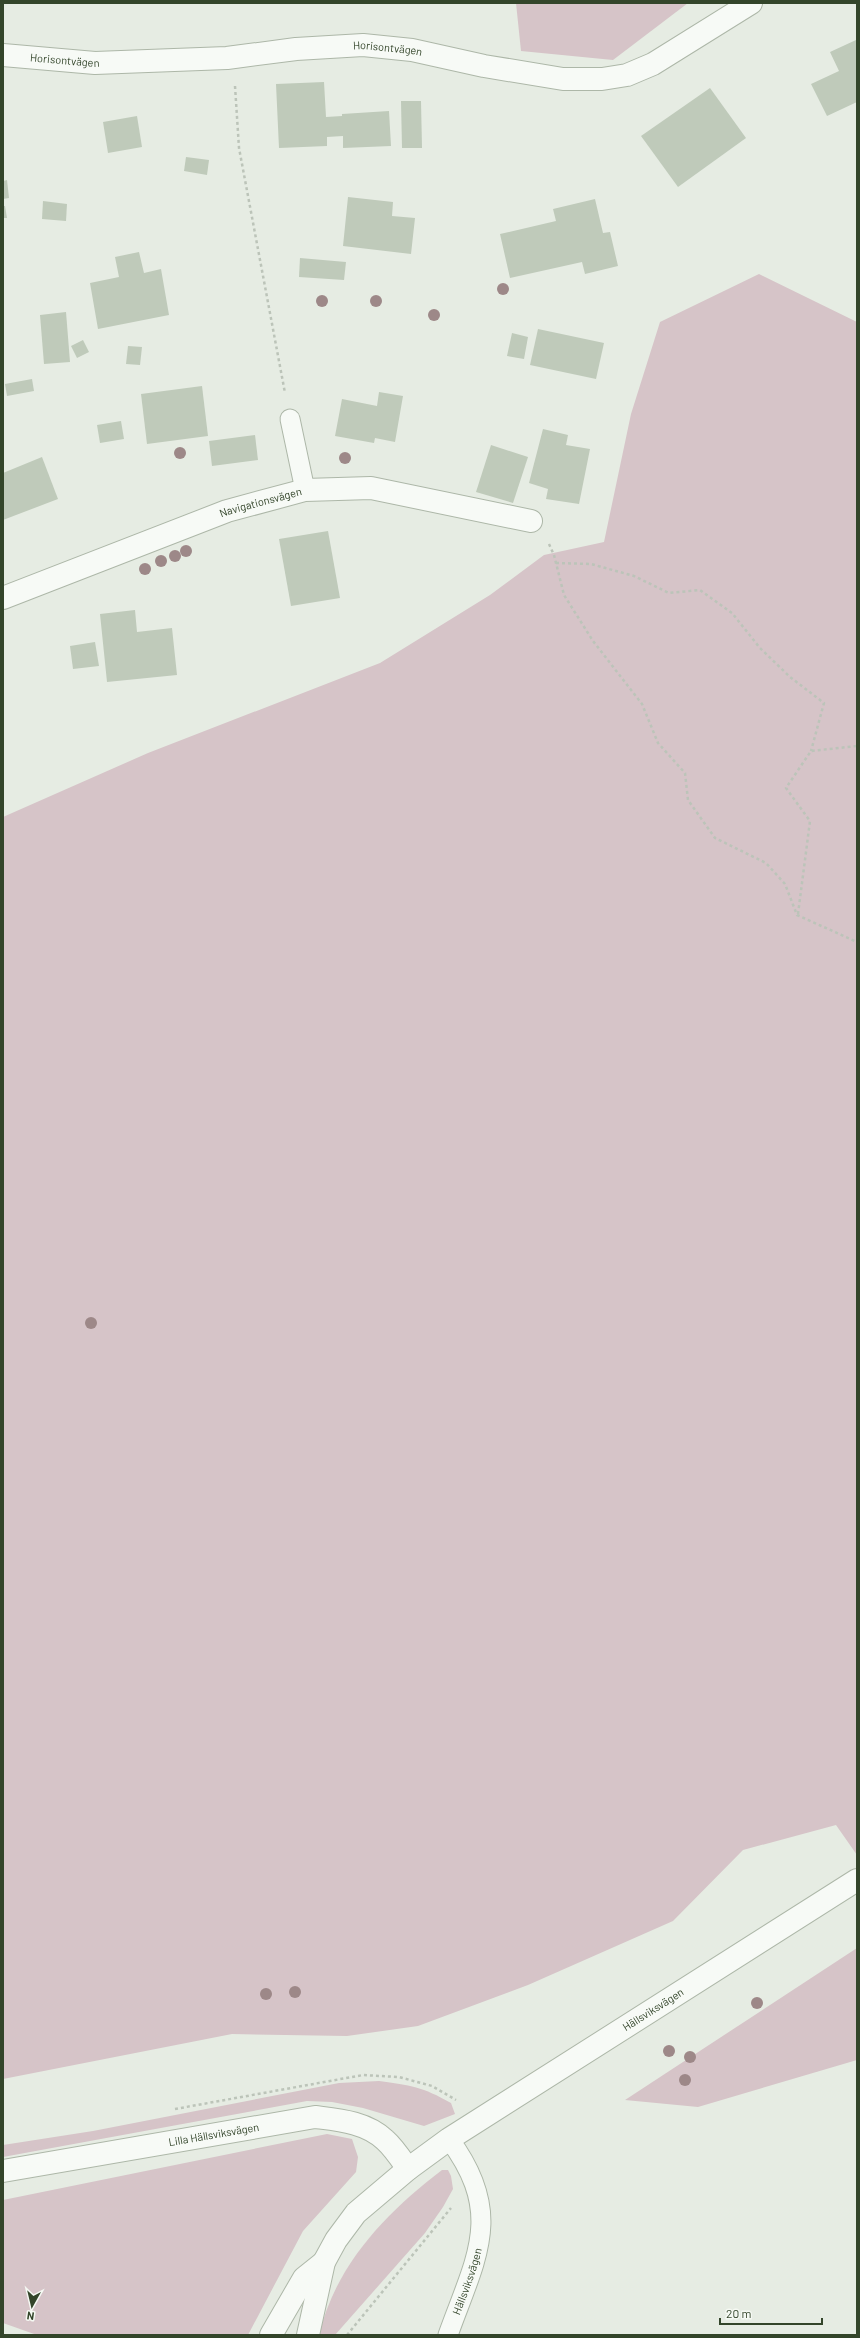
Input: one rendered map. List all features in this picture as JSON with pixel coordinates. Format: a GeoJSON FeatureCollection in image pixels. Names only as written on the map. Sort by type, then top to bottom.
{"type":"FeatureCollection","features":[{"type":"Feature","properties":{"kind":"street","name":"Horisontvägen"},"geometry":{"type":"LineString","coordinates":[[3,55],[95,63],[227,58],[296,49],[363,45],[412,50],[484,66],[563,80],[602,79],[627,75],[653,64],[751,3]]}},
{"type":"Feature","properties":{"kind":"street","name":"Navigationsvägen"},"geometry":{"type":"LineString","coordinates":[[3,598],[227,512],[305,490],[371,488],[531,521]]}},
{"type":"Feature","properties":{"kind":"street","name":"Hällsviksvägen"},"geometry":{"type":"LineString","coordinates":[[308,2335],[324,2262],[336,2240],[356,2213],[408,2169],[449,2139],[857,1880]]}},
{"type":"Feature","properties":{"kind":"street","name":"Lilla Hällsviksvägen"},"geometry":{"type":"LineString","coordinates":[[3,2171],[315,2117],[340,2120],[360,2125],[384,2139],[408,2169]]}},
{"type":"Feature","properties":{"kind":"street","name":"Hällsviksvägen"},"geometry":{"type":"LineString","coordinates":[[271,2335],[304,2278],[324,2262]]}},
{"type":"Feature","properties":{"kind":"lane"},"geometry":{"type":"LineString","coordinates":[[290,419],[305,490]]}},
{"type":"Feature","properties":{"kind":"lane","name":"Hällsviksvägen"},"geometry":{"type":"LineString","coordinates":[[448,2335],[476,2257],[482,2225],[481,2206],[472,2177],[462,2156],[449,2139]]}},
{"type":"Feature","properties":{"kind":"path"},"geometry":{"type":"LineString","coordinates":[[234,81],[239,148],[290,419]]}},
{"type":"Feature","properties":{"kind":"path"},"geometry":{"type":"LineString","coordinates":[[531,521],[546,540],[556,563],[564,595],[593,641],[642,704],[658,743],[685,772],[688,800],[715,838],[766,863],[785,884],[798,915],[857,942]]}},
{"type":"Feature","properties":{"kind":"path"},"geometry":{"type":"LineString","coordinates":[[556,563],[591,564],[634,576],[668,593],[700,590],[732,613],[760,648],[790,678],[824,703],[811,751],[786,788],[810,821],[798,915]]}},
{"type":"Feature","properties":{"kind":"path"},"geometry":{"type":"LineString","coordinates":[[811,751],[857,746]]}},
{"type":"Feature","properties":{"kind":"path"},"geometry":{"type":"LineString","coordinates":[[347,2335],[464,2192],[472,2177]]}},
{"type":"Feature","properties":{"kind":"shaded area"},"geometry":{"type":"Polygon","coordinates":[[[516,3],[688,3],[613,60],[521,51],[516,3]]]}},
{"type":"Feature","properties":{"kind":"shaded area"},"geometry":{"type":"Polygon","coordinates":[[[759,274],[857,322],[857,1855],[836,1825],[743,1850],[673,1921],[528,1985],[418,2026],[347,2036],[232,2034],[3,2079],[3,817],[148,753],[380,663],[490,595],[544,555],[604,542],[631,414],[660,322],[759,274]]]}},
{"type":"Feature","properties":{"kind":"shaded area"},"geometry":{"type":"Polygon","coordinates":[[[857,1948],[857,2060],[698,2107],[625,2100],[857,1948]]]}},
{"type":"Feature","properties":{"kind":"shaded area"},"geometry":{"type":"Polygon","coordinates":[[[379,2081],[408,2086],[432,2093],[451,2103],[455,2114],[424,2126],[363,2108],[332,2102],[307,2101],[3,2157],[3,2145],[93,2131],[339,2083],[379,2081]]]}},
{"type":"Feature","properties":{"kind":"shaded area"},"geometry":{"type":"Polygon","coordinates":[[[327,2134],[352,2139],[358,2157],[356,2172],[303,2231],[248,2335],[37,2335],[3,2323],[3,2200],[327,2134]]]}},
{"type":"Feature","properties":{"kind":"shaded area"},"geometry":{"type":"Polygon","coordinates":[[[442,2170],[448,2170],[451,2176],[453,2189],[443,2207],[425,2233],[335,2335],[319,2335],[327,2309],[338,2285],[366,2242],[383,2222],[402,2204],[442,2170]]]}},
{"type":"Feature","properties":{"kind":"building"},"geometry":{"type":"Polygon","coordinates":[[[856,40],[857,102],[827,116],[811,84],[839,71],[830,52],[856,40]]]}},
{"type":"Feature","properties":{"kind":"building"},"geometry":{"type":"Polygon","coordinates":[[[324,82],[326,117],[342,116],[342,114],[389,111],[391,146],[343,148],[343,136],[327,137],[327,146],[279,148],[276,84],[324,82]]]}},
{"type":"Feature","properties":{"kind":"building"},"geometry":{"type":"Polygon","coordinates":[[[710,88],[746,138],[678,187],[641,136],[710,88]]]}},
{"type":"Feature","properties":{"kind":"building"},"geometry":{"type":"Polygon","coordinates":[[[401,101],[421,101],[422,148],[402,148],[401,101]]]}},
{"type":"Feature","properties":{"kind":"building"},"geometry":{"type":"Polygon","coordinates":[[[137,116],[142,147],[108,153],[103,122],[137,116]]]}},
{"type":"Feature","properties":{"kind":"building"},"geometry":{"type":"Polygon","coordinates":[[[186,157],[209,160],[207,175],[184,171],[186,157]]]}},
{"type":"Feature","properties":{"kind":"building"},"geometry":{"type":"Polygon","coordinates":[[[7,180],[9,198],[3,199],[3,181],[7,180]]]}},
{"type":"Feature","properties":{"kind":"building"},"geometry":{"type":"Polygon","coordinates":[[[348,197],[393,202],[392,216],[415,218],[411,254],[343,246],[348,197]]]}},
{"type":"Feature","properties":{"kind":"building"},"geometry":{"type":"Polygon","coordinates":[[[595,199],[603,233],[610,232],[618,266],[585,274],[582,262],[510,278],[500,234],[556,221],[553,209],[595,199]]]}},
{"type":"Feature","properties":{"kind":"building"},"geometry":{"type":"Polygon","coordinates":[[[43,201],[67,204],[66,221],[42,219],[43,201]]]}},
{"type":"Feature","properties":{"kind":"building"},"geometry":{"type":"Polygon","coordinates":[[[3,206],[5,206],[7,218],[3,218],[3,206]]]}},
{"type":"Feature","properties":{"kind":"building"},"geometry":{"type":"Polygon","coordinates":[[[139,252],[144,273],[161,269],[169,315],[98,329],[90,283],[119,277],[115,257],[139,252]]]}},
{"type":"Feature","properties":{"kind":"building"},"geometry":{"type":"Polygon","coordinates":[[[300,258],[346,262],[344,280],[299,277],[300,258]]]}},
{"type":"Feature","properties":{"kind":"building"},"geometry":{"type":"Polygon","coordinates":[[[66,312],[70,362],[44,364],[40,315],[66,312]]]}},
{"type":"Feature","properties":{"kind":"building"},"geometry":{"type":"Polygon","coordinates":[[[538,329],[604,343],[596,379],[530,365],[538,329]]]}},
{"type":"Feature","properties":{"kind":"building"},"geometry":{"type":"Polygon","coordinates":[[[512,333],[528,337],[524,359],[507,356],[512,333]]]}},
{"type":"Feature","properties":{"kind":"building"},"geometry":{"type":"Polygon","coordinates":[[[83,340],[89,352],[77,358],[71,346],[83,340]]]}},
{"type":"Feature","properties":{"kind":"building"},"geometry":{"type":"Polygon","coordinates":[[[128,346],[142,347],[140,365],[126,364],[128,346]]]}},
{"type":"Feature","properties":{"kind":"building"},"geometry":{"type":"Polygon","coordinates":[[[32,379],[34,391],[7,396],[5,384],[32,379]]]}},
{"type":"Feature","properties":{"kind":"building"},"geometry":{"type":"Polygon","coordinates":[[[202,386],[208,436],[147,444],[141,394],[202,386]]]}},
{"type":"Feature","properties":{"kind":"building"},"geometry":{"type":"Polygon","coordinates":[[[379,392],[403,396],[395,442],[375,438],[374,443],[335,436],[342,399],[377,406],[379,392]]]}},
{"type":"Feature","properties":{"kind":"building"},"geometry":{"type":"Polygon","coordinates":[[[121,421],[124,439],[100,443],[97,425],[121,421]]]}},
{"type":"Feature","properties":{"kind":"building"},"geometry":{"type":"Polygon","coordinates":[[[543,429],[568,435],[566,445],[590,449],[579,504],[546,499],[548,489],[529,483],[543,429]]]}},
{"type":"Feature","properties":{"kind":"building"},"geometry":{"type":"Polygon","coordinates":[[[255,435],[258,460],[212,466],[209,441],[255,435]]]}},
{"type":"Feature","properties":{"kind":"building"},"geometry":{"type":"Polygon","coordinates":[[[491,445],[528,457],[513,503],[476,492],[491,445]]]}},
{"type":"Feature","properties":{"kind":"building"},"geometry":{"type":"Polygon","coordinates":[[[42,457],[58,499],[3,520],[3,473],[42,457]]]}},
{"type":"Feature","properties":{"kind":"building"},"geometry":{"type":"Polygon","coordinates":[[[328,531],[340,598],[291,606],[279,539],[328,531]]]}},
{"type":"Feature","properties":{"kind":"building"},"geometry":{"type":"Polygon","coordinates":[[[135,610],[137,632],[172,628],[177,675],[107,682],[100,614],[135,610]]]}},
{"type":"Feature","properties":{"kind":"building"},"geometry":{"type":"Polygon","coordinates":[[[95,642],[99,666],[73,669],[70,646],[95,642]]]}}]}
